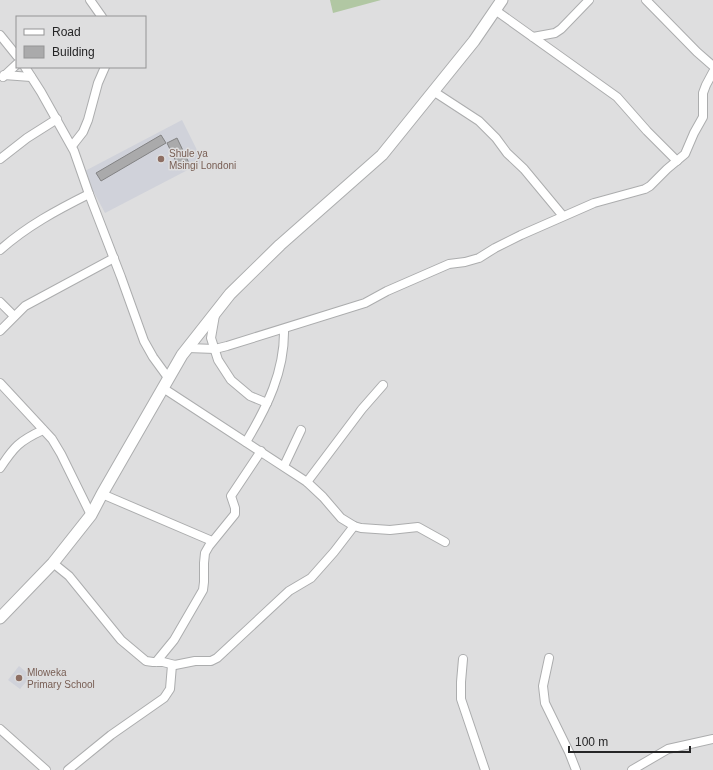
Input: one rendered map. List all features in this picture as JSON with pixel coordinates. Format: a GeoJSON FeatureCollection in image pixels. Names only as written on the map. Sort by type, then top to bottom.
{"type":"FeatureCollection","features":[{"type":"Feature","properties":{"kind":"main road"},"geometry":{"type":"LineString","coordinates":[[0,618],[52,563],[91,515],[166,383],[188,348],[230,294],[280,245],[382,155],[474,41],[502,0]]}},
{"type":"Feature","properties":{"kind":"street"},"geometry":{"type":"LineString","coordinates":[[90,0],[101,16]]}},
{"type":"Feature","properties":{"kind":"street"},"geometry":{"type":"LineString","coordinates":[[533,37],[555,33],[561,29],[590,0]]}},
{"type":"Feature","properties":{"kind":"street"},"geometry":{"type":"LineString","coordinates":[[646,0],[697,52],[713,66]]}},
{"type":"Feature","properties":{"kind":"street"},"geometry":{"type":"LineString","coordinates":[[495,10],[617,97],[647,131],[677,161]]}},
{"type":"Feature","properties":{"kind":"street"},"geometry":{"type":"LineString","coordinates":[[0,35],[16,55]]}},
{"type":"Feature","properties":{"kind":"street"},"geometry":{"type":"LineString","coordinates":[[2,77],[16,65]]}},
{"type":"Feature","properties":{"kind":"street"},"geometry":{"type":"LineString","coordinates":[[26,68],[72,146],[144,342],[166,383],[246,442],[307,482],[323,496],[341,518],[354,526],[361,528],[390,530],[418,527],[445,542]]}},
{"type":"Feature","properties":{"kind":"street"},"geometry":{"type":"LineString","coordinates":[[72,146],[83,132],[88,120],[98,83],[105,68]]}},
{"type":"Feature","properties":{"kind":"street"},"geometry":{"type":"LineString","coordinates":[[188,348],[215,350],[364,303],[387,291],[449,264],[466,262],[479,258],[495,248],[594,203],[645,189],[685,154],[703,117],[704,93],[706,85],[713,72]]}},
{"type":"Feature","properties":{"kind":"street"},"geometry":{"type":"LineString","coordinates":[[2,77],[31,77]]}},
{"type":"Feature","properties":{"kind":"street"},"geometry":{"type":"LineString","coordinates":[[433,91],[456,105],[485,127],[524,169],[563,216]]}},
{"type":"Feature","properties":{"kind":"street"},"geometry":{"type":"LineString","coordinates":[[0,159],[27,138],[57,119]]}},
{"type":"Feature","properties":{"kind":"street"},"geometry":{"type":"LineString","coordinates":[[0,250],[23,230],[56,210],[89,194]]}},
{"type":"Feature","properties":{"kind":"street"},"geometry":{"type":"LineString","coordinates":[[0,331],[25,306],[114,258]]}},
{"type":"Feature","properties":{"kind":"street"},"geometry":{"type":"LineString","coordinates":[[0,302],[14,316]]}},
{"type":"Feature","properties":{"kind":"street"},"geometry":{"type":"LineString","coordinates":[[216,313],[211,332],[218,360],[231,380],[250,396],[267,403]]}},
{"type":"Feature","properties":{"kind":"street"},"geometry":{"type":"LineString","coordinates":[[246,442],[261,417],[276,383],[285,344],[284,329]]}},
{"type":"Feature","properties":{"kind":"street"},"geometry":{"type":"LineString","coordinates":[[0,383],[52,439],[91,515]]}},
{"type":"Feature","properties":{"kind":"street"},"geometry":{"type":"LineString","coordinates":[[307,482],[362,409],[383,385]]}},
{"type":"Feature","properties":{"kind":"street"},"geometry":{"type":"LineString","coordinates":[[0,468],[13,448],[23,440],[43,430]]}},
{"type":"Feature","properties":{"kind":"street"},"geometry":{"type":"LineString","coordinates":[[284,466],[301,430]]}},
{"type":"Feature","properties":{"kind":"street"},"geometry":{"type":"LineString","coordinates":[[156,662],[174,640],[203,590],[206,553],[212,541],[235,514],[235,508],[231,496],[261,451]]}},
{"type":"Feature","properties":{"kind":"street"},"geometry":{"type":"LineString","coordinates":[[102,494],[212,541]]}},
{"type":"Feature","properties":{"kind":"street"},"geometry":{"type":"LineString","coordinates":[[52,563],[65,572],[74,581],[121,640],[146,661],[163,662],[172,665],[195,661],[211,661],[215,660],[291,589],[311,578],[354,526]]}},
{"type":"Feature","properties":{"kind":"street"},"geometry":{"type":"LineString","coordinates":[[549,658],[543,686],[545,703],[569,752],[576,770]]}},
{"type":"Feature","properties":{"kind":"street"},"geometry":{"type":"LineString","coordinates":[[463,659],[461,699],[485,770]]}},
{"type":"Feature","properties":{"kind":"street"},"geometry":{"type":"LineString","coordinates":[[68,770],[111,735],[164,698],[170,689],[172,665]]}},
{"type":"Feature","properties":{"kind":"street"},"geometry":{"type":"LineString","coordinates":[[0,729],[46,770]]}},
{"type":"Feature","properties":{"kind":"street"},"geometry":{"type":"LineString","coordinates":[[632,770],[668,749],[713,739]]}},
{"type":"Feature","properties":{"kind":"shaded area"},"geometry":{"type":"Polygon","coordinates":[[[182,120],[203,162],[105,213],[83,172],[182,120]]]}},
{"type":"Feature","properties":{"kind":"shaded area","name":"Mloweka Primary School"},"geometry":{"type":"Polygon","coordinates":[[[19,666],[31,676],[20,689],[8,680],[19,666]]]}},
{"type":"Feature","properties":{"kind":"green space"},"geometry":{"type":"Polygon","coordinates":[[[330,0],[381,0],[333,13],[330,0]]]}},
{"type":"Feature","properties":{"kind":"building"},"geometry":{"type":"Polygon","coordinates":[[[161,135],[166,143],[101,181],[96,173],[161,135]]]}},
{"type":"Feature","properties":{"kind":"building"},"geometry":{"type":"Polygon","coordinates":[[[177,138],[189,163],[179,168],[167,143],[177,138]]]}},
{"type":"Feature","properties":{"kind":"place","name":"Shule ya Msingi Londoni"},"geometry":{"type":"Point","coordinates":[161,159]}},
{"type":"Feature","properties":{"kind":"place","name":"Mloweka Primary School"},"geometry":{"type":"Point","coordinates":[19,678]}}]}
